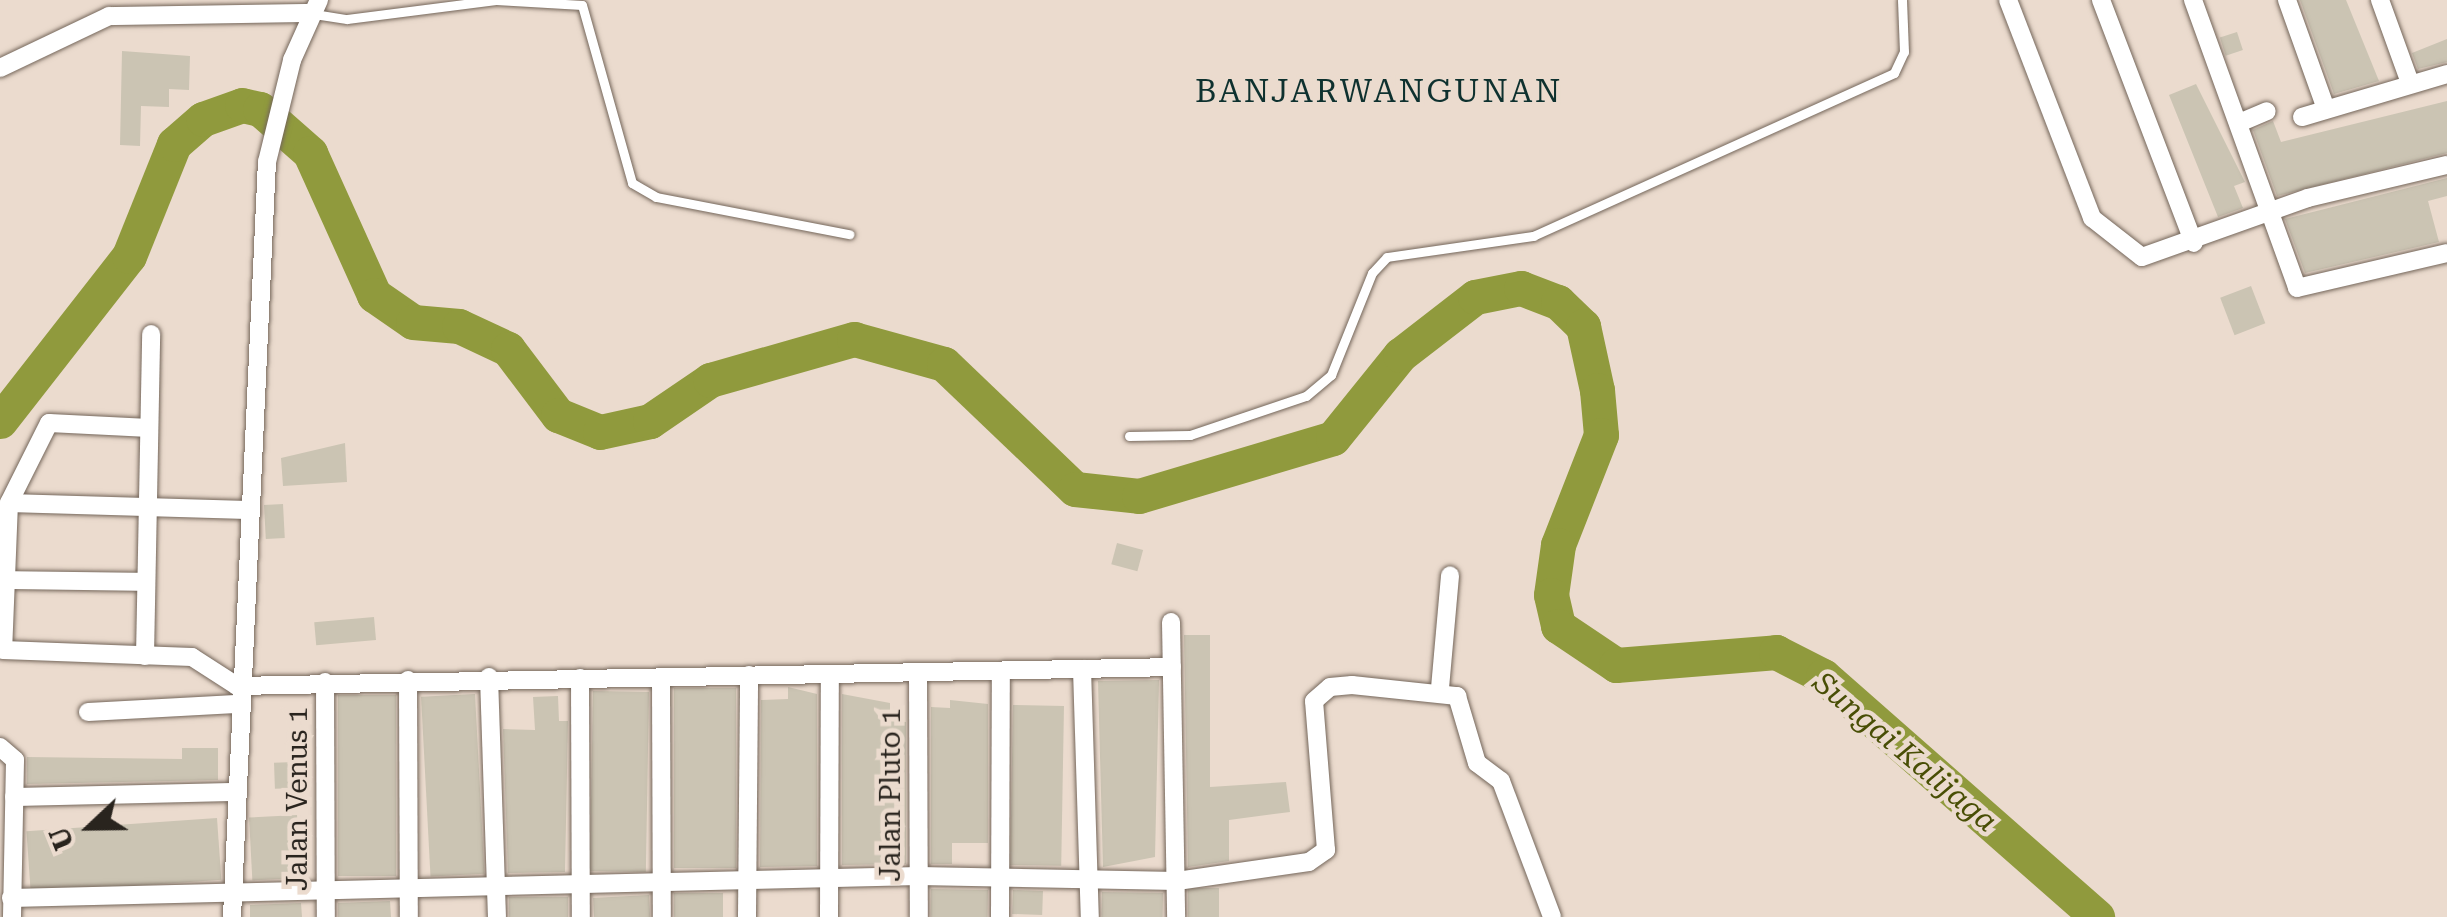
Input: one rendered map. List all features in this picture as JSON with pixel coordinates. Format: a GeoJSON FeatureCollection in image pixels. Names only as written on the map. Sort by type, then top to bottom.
{"type":"FeatureCollection","features":[{"type":"Feature","properties":{"kind":"street"},"geometry":{"type":"LineString","coordinates":[[2008,0],[2092,218],[2142,257],[2194,243],[2270,210],[2447,165]]}},
{"type":"Feature","properties":{"kind":"street"},"geometry":{"type":"LineString","coordinates":[[2102,0],[2194,243]]}},
{"type":"Feature","properties":{"kind":"street"},"geometry":{"type":"LineString","coordinates":[[2193,0],[2300,289],[2447,252]]}},
{"type":"Feature","properties":{"kind":"street"},"geometry":{"type":"LineString","coordinates":[[2288,0],[2326,109]]}},
{"type":"Feature","properties":{"kind":"street"},"geometry":{"type":"LineString","coordinates":[[2380,0],[2410,80]]}},
{"type":"Feature","properties":{"kind":"street"},"geometry":{"type":"LineString","coordinates":[[0,68],[109,16],[315,7],[284,93],[267,162],[237,695],[232,917]]}},
{"type":"Feature","properties":{"kind":"street"},"geometry":{"type":"LineString","coordinates":[[2302,117],[2410,80],[2447,74]]}},
{"type":"Feature","properties":{"kind":"street"},"geometry":{"type":"LineString","coordinates":[[2239,123],[2267,111]]}},
{"type":"Feature","properties":{"kind":"street"},"geometry":{"type":"LineString","coordinates":[[144,656],[151,334]]}},
{"type":"Feature","properties":{"kind":"street"},"geometry":{"type":"LineString","coordinates":[[148,428],[49,423],[9,503],[0,647],[8,652],[192,657],[237,695]]}},
{"type":"Feature","properties":{"kind":"street"},"geometry":{"type":"LineString","coordinates":[[9,503],[247,510]]}},
{"type":"Feature","properties":{"kind":"street"},"geometry":{"type":"LineString","coordinates":[[1440,688],[1450,574]]}},
{"type":"Feature","properties":{"kind":"street"},"geometry":{"type":"LineString","coordinates":[[3,580],[146,582]]}},
{"type":"Feature","properties":{"kind":"street"},"geometry":{"type":"LineString","coordinates":[[1172,622],[1176,917]]}},
{"type":"Feature","properties":{"kind":"street"},"geometry":{"type":"LineString","coordinates":[[88,712],[325,682],[1172,667]]}},
{"type":"Feature","properties":{"kind":"street"},"geometry":{"type":"LineString","coordinates":[[1082,668],[1090,917]]}},
{"type":"Feature","properties":{"kind":"street","name":"Jalan Pluto 1"},"geometry":{"type":"LineString","coordinates":[[918,673],[919,917]]}},
{"type":"Feature","properties":{"kind":"street"},"geometry":{"type":"LineString","coordinates":[[1000,917],[1001,673]]}},
{"type":"Feature","properties":{"kind":"street"},"geometry":{"type":"LineString","coordinates":[[829,917],[830,674]]}},
{"type":"Feature","properties":{"kind":"street"},"geometry":{"type":"LineString","coordinates":[[748,917],[749,675]]}},
{"type":"Feature","properties":{"kind":"street"},"geometry":{"type":"LineString","coordinates":[[488,677],[498,917]]}},
{"type":"Feature","properties":{"kind":"street"},"geometry":{"type":"LineString","coordinates":[[580,678],[581,917]]}},
{"type":"Feature","properties":{"kind":"street"},"geometry":{"type":"LineString","coordinates":[[661,678],[662,917]]}},
{"type":"Feature","properties":{"kind":"street"},"geometry":{"type":"LineString","coordinates":[[408,680],[408,917]]}},
{"type":"Feature","properties":{"kind":"street","name":"Jalan Venus 1"},"geometry":{"type":"LineString","coordinates":[[325,682],[326,917]]}},
{"type":"Feature","properties":{"kind":"street"},"geometry":{"type":"LineString","coordinates":[[0,747],[16,760],[12,908],[326,887],[662,881],[828,883],[920,876],[1177,881],[1323,856],[1319,691],[1440,688],[1456,696],[1478,763],[1501,780],[1552,917]]}},
{"type":"Feature","properties":{"kind":"street"},"geometry":{"type":"LineString","coordinates":[[14,797],[233,792]]}},
{"type":"Feature","properties":{"kind":"lane"},"geometry":{"type":"LineString","coordinates":[[315,7],[347,19],[496,0],[582,6],[622,168],[642,192],[850,234]]}},
{"type":"Feature","properties":{"kind":"lane"},"geometry":{"type":"LineString","coordinates":[[1130,436],[1190,435],[1306,396],[1331,375],[1372,273],[1388,257],[1533,236],[1894,73],[1903,64],[1902,0]]}},
{"type":"Feature","properties":{"kind":"building"},"geometry":{"type":"Polygon","coordinates":[[[2300,0],[2346,0],[2379,81],[2334,94],[2300,0]]]}},
{"type":"Feature","properties":{"kind":"building"},"geometry":{"type":"Polygon","coordinates":[[[2237,32],[2243,50],[2226,56],[2220,38],[2237,32]]]}},
{"type":"Feature","properties":{"kind":"building"},"geometry":{"type":"Polygon","coordinates":[[[2447,39],[2447,62],[2418,69],[2412,53],[2447,39]]]}},
{"type":"Feature","properties":{"kind":"building"},"geometry":{"type":"Polygon","coordinates":[[[122,51],[190,56],[189,90],[169,89],[169,107],[141,106],[140,146],[120,145],[122,51]]]}},
{"type":"Feature","properties":{"kind":"building"},"geometry":{"type":"Polygon","coordinates":[[[2196,84],[2245,182],[2234,186],[2243,208],[2218,217],[2169,95],[2196,84]]]}},
{"type":"Feature","properties":{"kind":"building"},"geometry":{"type":"Polygon","coordinates":[[[2447,101],[2447,153],[2277,196],[2253,130],[2273,121],[2281,142],[2447,101]]]}},
{"type":"Feature","properties":{"kind":"building"},"geometry":{"type":"Polygon","coordinates":[[[2447,178],[2447,196],[2428,201],[2439,242],[2305,273],[2285,219],[2447,178]]]}},
{"type":"Feature","properties":{"kind":"building"},"geometry":{"type":"Polygon","coordinates":[[[2251,286],[2265,323],[2235,335],[2220,298],[2251,286]]]}},
{"type":"Feature","properties":{"kind":"building"},"geometry":{"type":"Polygon","coordinates":[[[345,443],[347,482],[283,486],[281,458],[345,443]]]}},
{"type":"Feature","properties":{"kind":"building"},"geometry":{"type":"Polygon","coordinates":[[[283,504],[285,538],[266,539],[264,505],[283,504]]]}},
{"type":"Feature","properties":{"kind":"building"},"geometry":{"type":"Polygon","coordinates":[[[1117,543],[1143,550],[1137,571],[1111,564],[1117,543]]]}},
{"type":"Feature","properties":{"kind":"building"},"geometry":{"type":"Polygon","coordinates":[[[374,617],[376,640],[316,645],[314,622],[374,617]]]}},
{"type":"Feature","properties":{"kind":"building"},"geometry":{"type":"Polygon","coordinates":[[[1184,635],[1210,635],[1210,787],[1286,782],[1290,812],[1229,820],[1229,861],[1188,867],[1184,635]]]}},
{"type":"Feature","properties":{"kind":"building"},"geometry":{"type":"Polygon","coordinates":[[[1159,680],[1155,857],[1103,867],[1098,681],[1159,680]]]}},
{"type":"Feature","properties":{"kind":"building"},"geometry":{"type":"Polygon","coordinates":[[[788,687],[817,694],[817,866],[760,867],[761,700],[788,699],[788,687]]]}},
{"type":"Feature","properties":{"kind":"building"},"geometry":{"type":"Polygon","coordinates":[[[674,688],[736,688],[736,868],[674,868],[674,688]]]}},
{"type":"Feature","properties":{"kind":"building"},"geometry":{"type":"Polygon","coordinates":[[[593,691],[649,692],[646,872],[590,871],[593,691]]]}},
{"type":"Feature","properties":{"kind":"building"},"geometry":{"type":"Polygon","coordinates":[[[475,694],[484,874],[430,877],[421,697],[475,694]]]}},
{"type":"Feature","properties":{"kind":"building"},"geometry":{"type":"Polygon","coordinates":[[[842,694],[890,703],[890,721],[906,722],[906,864],[842,865],[842,694]]]}},
{"type":"Feature","properties":{"kind":"building"},"geometry":{"type":"Polygon","coordinates":[[[338,695],[396,695],[396,876],[338,876],[338,695]]]}},
{"type":"Feature","properties":{"kind":"building"},"geometry":{"type":"Polygon","coordinates":[[[558,696],[559,721],[568,721],[565,872],[508,873],[503,729],[535,730],[533,697],[558,696]]]}},
{"type":"Feature","properties":{"kind":"building"},"geometry":{"type":"Polygon","coordinates":[[[950,700],[988,704],[988,843],[952,843],[952,864],[931,864],[931,707],[950,708],[950,700]]]}},
{"type":"Feature","properties":{"kind":"building"},"geometry":{"type":"Polygon","coordinates":[[[1013,705],[1064,706],[1061,866],[1010,865],[1013,705]]]}},
{"type":"Feature","properties":{"kind":"building"},"geometry":{"type":"Polygon","coordinates":[[[182,748],[218,748],[218,780],[27,784],[27,757],[182,759],[182,748]]]}},
{"type":"Feature","properties":{"kind":"building"},"geometry":{"type":"Polygon","coordinates":[[[295,762],[296,788],[275,789],[274,763],[295,762]]]}},
{"type":"Feature","properties":{"kind":"building"},"geometry":{"type":"Polygon","coordinates":[[[297,815],[300,878],[252,880],[249,818],[297,815]]]}},
{"type":"Feature","properties":{"kind":"building"},"geometry":{"type":"Polygon","coordinates":[[[217,818],[221,880],[31,893],[26,831],[217,818]]]}},
{"type":"Feature","properties":{"kind":"building"},"geometry":{"type":"Polygon","coordinates":[[[1188,888],[1219,888],[1219,917],[1188,917],[1188,888]]]}},
{"type":"Feature","properties":{"kind":"building"},"geometry":{"type":"Polygon","coordinates":[[[931,889],[988,890],[988,917],[931,917],[931,889]]]}},
{"type":"Feature","properties":{"kind":"building"},"geometry":{"type":"Polygon","coordinates":[[[1013,890],[1043,891],[1042,915],[1012,914],[1013,890]]]}},
{"type":"Feature","properties":{"kind":"building"},"geometry":{"type":"Polygon","coordinates":[[[1102,892],[1163,893],[1163,917],[1102,917],[1102,892]]]}},
{"type":"Feature","properties":{"kind":"building"},"geometry":{"type":"Polygon","coordinates":[[[674,893],[723,893],[723,917],[674,917],[674,893]]]}},
{"type":"Feature","properties":{"kind":"building"},"geometry":{"type":"Polygon","coordinates":[[[649,895],[650,917],[594,917],[593,898],[649,895]]]}},
{"type":"Feature","properties":{"kind":"building"},"geometry":{"type":"Polygon","coordinates":[[[509,897],[568,897],[568,917],[509,917],[509,897]]]}},
{"type":"Feature","properties":{"kind":"building"},"geometry":{"type":"Polygon","coordinates":[[[390,901],[391,917],[338,917],[338,903],[390,901]]]}},
{"type":"Feature","properties":{"kind":"building"},"geometry":{"type":"Polygon","coordinates":[[[301,903],[302,917],[250,917],[250,905],[301,903]]]}},
{"type":"Feature","properties":{"kind":"waterway","name":"Sungai Kalijaga"},"geometry":{"type":"LineString","coordinates":[[0,421],[129,256],[174,144],[203,119],[242,105],[260,109],[310,153],[374,295],[413,322],[459,326],[508,349],[558,415],[600,432],[650,421],[710,380],[854,339],[944,364],[1075,489],[1139,496],[1333,438],[1400,355],[1475,297],[1521,288],[1558,302],[1583,326],[1597,390],[1601,435],[1558,545],[1551,595],[1558,626],[1616,665],[1776,652],[1823,676],[2097,917]]}},
{"type":"Feature","properties":{"kind":"district","name":"BANJARWANGUNAN"},"geometry":{"type":"Point","coordinates":[1379,91]}}]}
